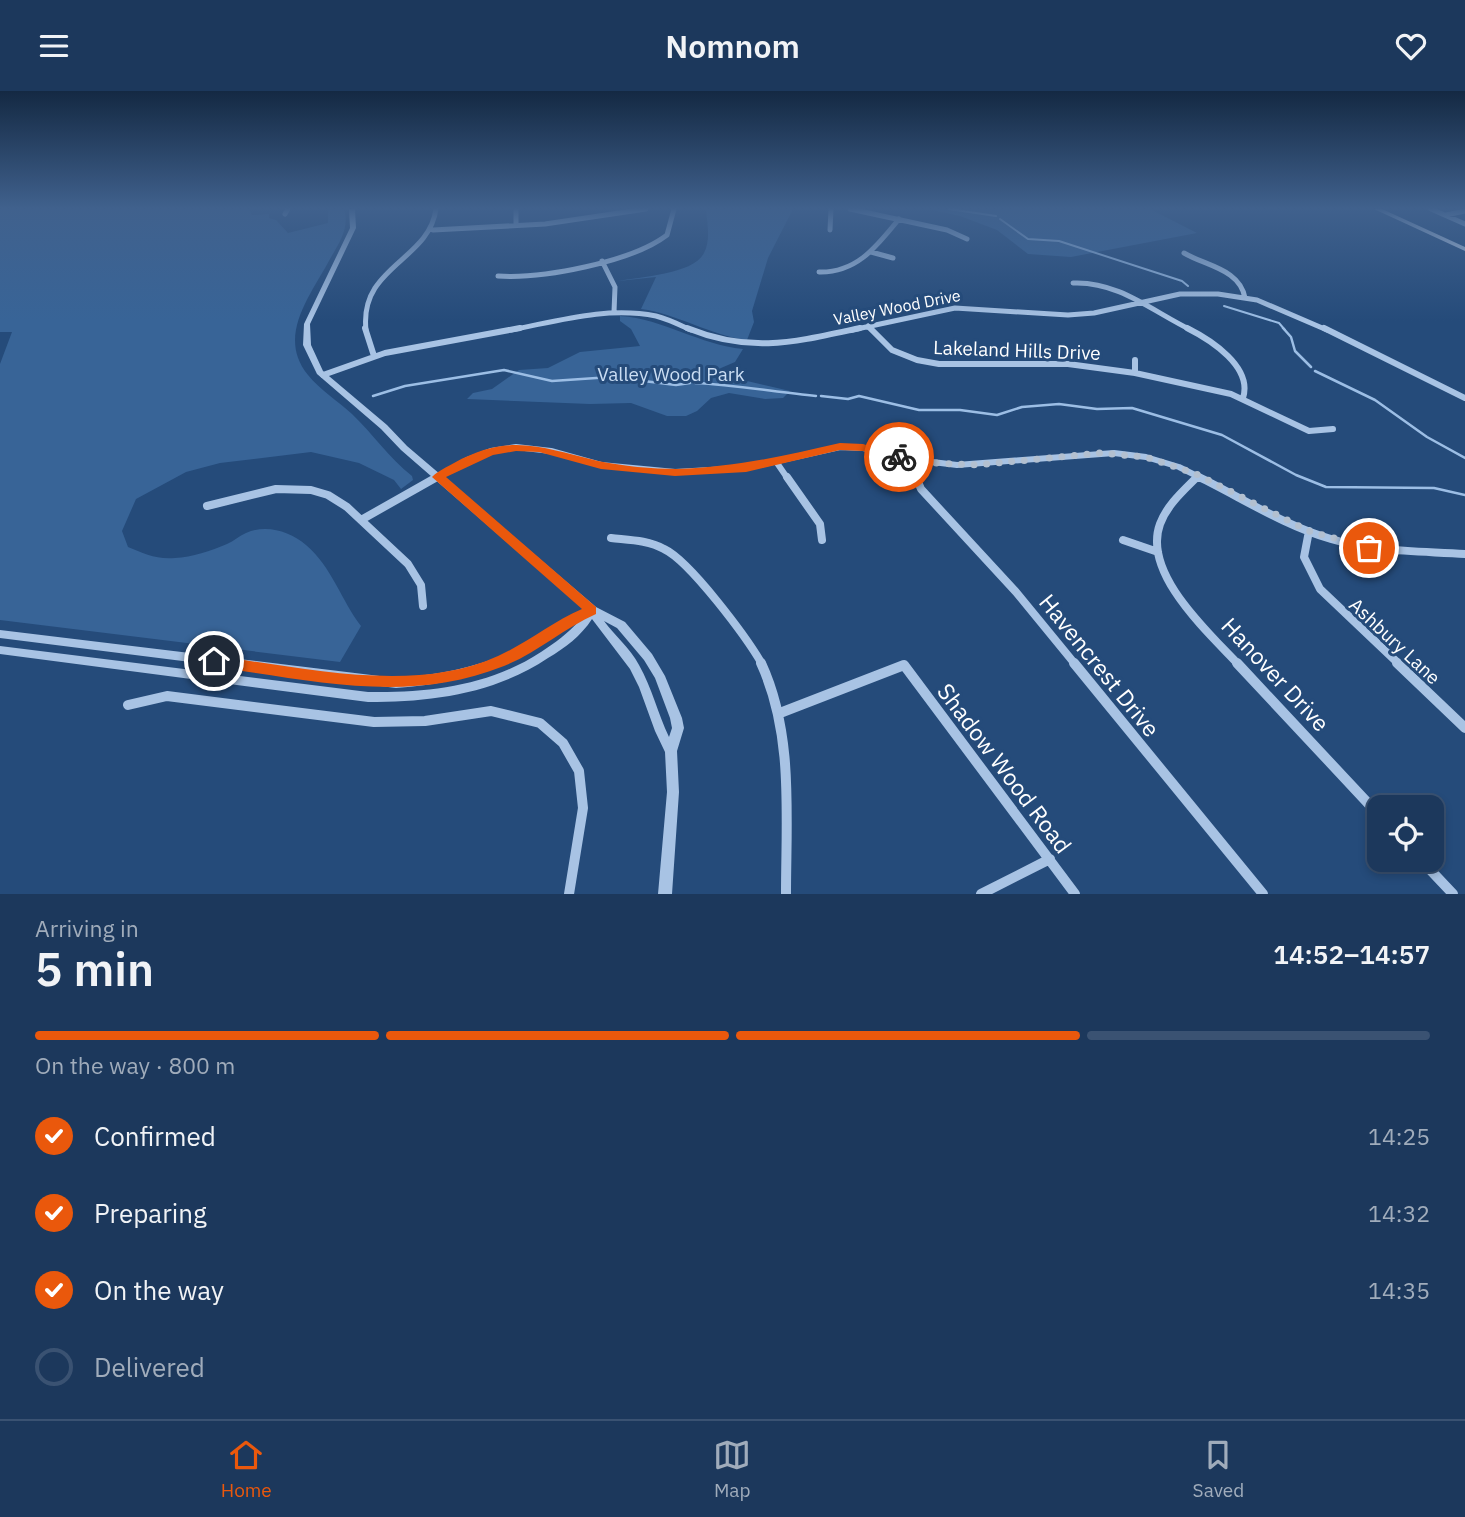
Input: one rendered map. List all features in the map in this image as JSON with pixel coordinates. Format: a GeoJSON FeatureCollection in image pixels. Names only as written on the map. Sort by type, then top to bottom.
{"type":"FeatureCollection","features":[{"type":"Feature","properties":{"kind":"street"},"geometry":{"type":"LineString","coordinates":[[344,246],[307,324],[309,355],[323,375],[592,610],[621,625],[660,676],[678,728],[671,751],[673,792],[665,894]]}},
{"type":"Feature","properties":{"kind":"street"},"geometry":{"type":"LineString","coordinates":[[374,356],[365,324],[375,291],[391,266],[417,246]]}},
{"type":"Feature","properties":{"kind":"street"},"geometry":{"type":"LineString","coordinates":[[498,276],[511,277],[601,261],[639,252],[649,246]]}},
{"type":"Feature","properties":{"kind":"street"},"geometry":{"type":"LineString","coordinates":[[819,272],[845,270],[857,264],[876,246]]}},
{"type":"Feature","properties":{"kind":"street"},"geometry":{"type":"LineString","coordinates":[[871,252],[893,258]]}},
{"type":"Feature","properties":{"kind":"street"},"geometry":{"type":"LineString","coordinates":[[1184,253],[1236,279],[1244,288],[1245,298]]}},
{"type":"Feature","properties":{"kind":"street"},"geometry":{"type":"LineString","coordinates":[[601,261],[615,287],[614,312]]}},
{"type":"Feature","properties":{"kind":"street"},"geometry":{"type":"LineString","coordinates":[[1073,283],[1088,282],[1114,288],[1219,346],[1243,377],[1246,389],[1243,398]]}},
{"type":"Feature","properties":{"kind":"street","name":"Valley Wood Drive"},"geometry":{"type":"LineString","coordinates":[[323,375],[374,356],[589,314],[614,312],[659,317],[714,339],[752,345],[790,342],[955,308],[981,307],[1068,315],[1192,293],[1245,298],[1297,314],[1465,398]]}},
{"type":"Feature","properties":{"kind":"street","name":"Lakeland Hills Drive"},"geometry":{"type":"LineString","coordinates":[[868,326],[892,350],[928,363],[1044,363],[1135,373],[1243,398],[1298,427],[1318,432],[1333,429]]}},
{"type":"Feature","properties":{"kind":"street"},"geometry":{"type":"LineString","coordinates":[[1135,360],[1135,373]]}},
{"type":"Feature","properties":{"kind":"street"},"geometry":{"type":"LineString","coordinates":[[361,520],[479,455],[516,447],[539,448],[595,464],[650,471],[722,471],[777,463],[830,449],[851,447],[916,460],[977,465],[1114,453],[1161,461],[1198,476],[1309,531],[1369,548],[1465,554]]}},
{"type":"Feature","properties":{"kind":"street","name":"Havencrest Drive"},"geometry":{"type":"LineString","coordinates":[[916,460],[916,479],[921,489],[1016,593],[1263,894]]}},
{"type":"Feature","properties":{"kind":"street"},"geometry":{"type":"LineString","coordinates":[[777,463],[820,524],[822,540]]}},
{"type":"Feature","properties":{"kind":"street","name":"Hanover Drive"},"geometry":{"type":"LineString","coordinates":[[1198,476],[1163,515],[1157,538],[1158,552],[1167,580],[1188,610],[1367,802]]}},
{"type":"Feature","properties":{"kind":"street"},"geometry":{"type":"LineString","coordinates":[[207,506],[259,492],[290,489],[311,491],[343,503],[391,543],[421,583],[423,606]]}},
{"type":"Feature","properties":{"kind":"street","name":"Ashbury Lane"},"geometry":{"type":"LineString","coordinates":[[1309,531],[1304,557],[1312,578],[1320,589],[1465,728]]}},
{"type":"Feature","properties":{"kind":"street"},"geometry":{"type":"LineString","coordinates":[[611,538],[651,542],[676,555],[749,642],[771,684],[783,733],[786,894]]}},
{"type":"Feature","properties":{"kind":"street"},"geometry":{"type":"LineString","coordinates":[[1123,540],[1158,552]]}},
{"type":"Feature","properties":{"kind":"street"},"geometry":{"type":"LineString","coordinates":[[0,634],[396,683],[453,677],[500,662],[541,640],[571,619],[592,610]]}},
{"type":"Feature","properties":{"kind":"street"},"geometry":{"type":"LineString","coordinates":[[0,650],[368,697],[423,697],[477,687],[527,666],[577,632],[592,610]]}},
{"type":"Feature","properties":{"kind":"street"},"geometry":{"type":"LineString","coordinates":[[592,610],[607,633],[633,663],[652,703],[660,733],[671,751]]}},
{"type":"Feature","properties":{"kind":"street","name":"Shadow Wood Road"},"geometry":{"type":"LineString","coordinates":[[779,713],[904,665],[1075,894]]}},
{"type":"Feature","properties":{"kind":"street"},"geometry":{"type":"LineString","coordinates":[[128,705],[167,696],[374,722],[425,721],[491,711],[524,717],[546,727],[564,743],[579,771],[583,809],[569,894]]}},
{"type":"Feature","properties":{"kind":"street"},"geometry":{"type":"LineString","coordinates":[[981,894],[1050,859]]}},
{"type":"Feature","properties":{"kind":"street"},"geometry":{"type":"LineString","coordinates":[[1432,872],[1452,894]]}},
{"type":"Feature","properties":{"kind":"green space"},"geometry":{"type":"Polygon","coordinates":[[[0,246],[337,246],[300,316],[295,345],[299,360],[308,375],[352,414],[413,480],[401,489],[394,480],[359,463],[311,452],[220,463],[186,472],[136,499],[122,531],[128,547],[162,558],[208,551],[254,530],[278,530],[300,540],[323,563],[361,626],[340,662],[0,620],[0,364],[12,332],[0,332],[0,246]]]}},
{"type":"Feature","properties":{"kind":"green space"},"geometry":{"type":"Polygon","coordinates":[[[706,246],[774,246],[752,311],[754,322],[747,340],[641,309],[656,277],[618,281],[678,270],[689,266],[704,253],[706,246]]]}},
{"type":"Feature","properties":{"kind":"green space"},"geometry":{"type":"Polygon","coordinates":[[[1018,246],[1126,246],[1071,257],[1028,254],[1018,246]]]}},
{"type":"Feature","properties":{"kind":"green space","name":"Valley Wood Park"},"geometry":{"type":"Polygon","coordinates":[[[620,316],[652,322],[712,343],[743,349],[735,362],[721,368],[726,376],[790,391],[783,398],[765,399],[729,393],[711,398],[697,411],[686,416],[667,416],[631,403],[467,399],[473,393],[492,389],[519,370],[548,368],[580,352],[640,346],[631,329],[620,321],[620,316]]]}},
{"type":"Feature","properties":{"kind":"waterway"},"geometry":{"type":"LineString","coordinates":[[1076,246],[1182,281],[1188,286]]}},
{"type":"Feature","properties":{"kind":"waterway"},"geometry":{"type":"LineString","coordinates":[[1224,306],[1279,323],[1285,330]]}},
{"type":"Feature","properties":{"kind":"waterway"},"geometry":{"type":"LineString","coordinates":[[1283,328],[1291,337],[1295,351],[1311,367]]}},
{"type":"Feature","properties":{"kind":"waterway"},"geometry":{"type":"LineString","coordinates":[[373,396],[405,386],[504,370],[552,381],[611,377],[676,385],[690,383]]}},
{"type":"Feature","properties":{"kind":"waterway"},"geometry":{"type":"LineString","coordinates":[[1315,371],[1375,400],[1427,437],[1465,458]]}},
{"type":"Feature","properties":{"kind":"waterway"},"geometry":{"type":"LineString","coordinates":[[695,383],[816,396]]}},
{"type":"Feature","properties":{"kind":"waterway"},"geometry":{"type":"LineString","coordinates":[[821,396],[848,399],[859,396],[919,410],[960,410],[997,415],[1022,407],[1059,404],[1097,409],[1132,408],[1222,435],[1296,475],[1326,487],[1434,488],[1465,495]]}},
{"type":"Feature","properties":{"kind":"way so far"},"geometry":{"type":"LineString","coordinates":[[899,457],[936,463],[977,465],[1100,453],[1146,457],[1194,473],[1309,531],[1369,548]]}},
{"type":"Feature","properties":{"kind":"route"},"geometry":{"type":"LineString","coordinates":[[214,661],[374,682],[424,682],[453,677],[500,662],[523,651],[571,619],[592,610],[438,477],[467,460],[491,451],[516,447],[539,448],[595,464],[675,473],[746,468],[840,447],[863,448],[899,457]]}}]}
